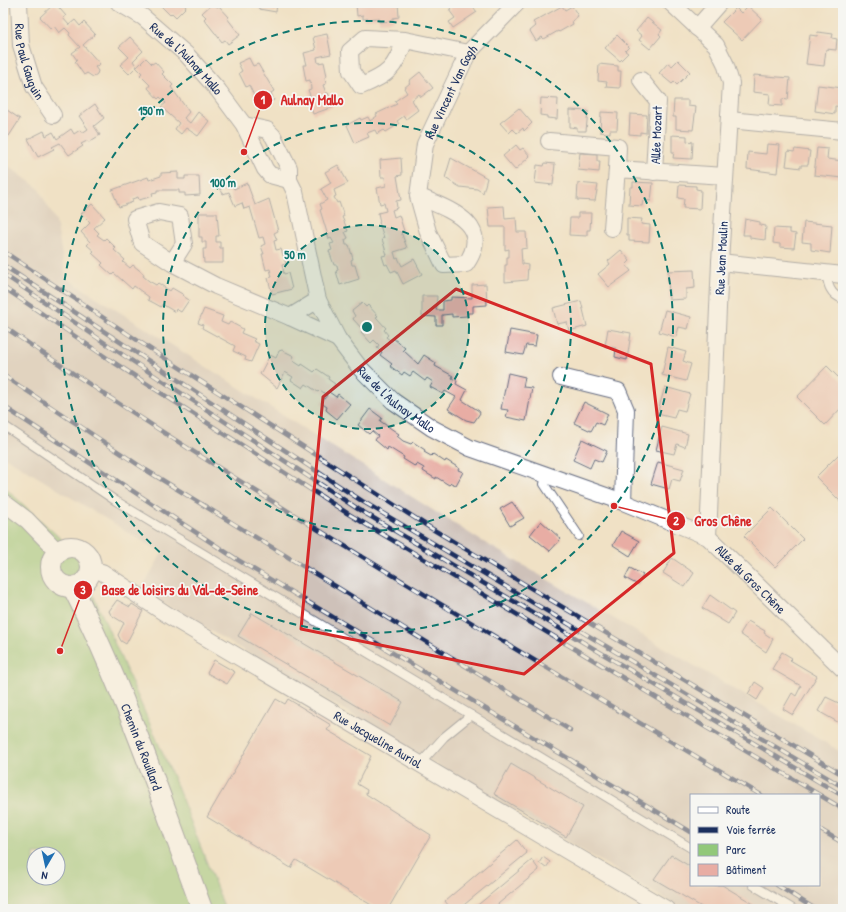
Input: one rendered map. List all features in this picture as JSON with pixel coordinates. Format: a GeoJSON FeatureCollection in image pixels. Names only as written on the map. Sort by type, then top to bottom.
{"type":"FeatureCollection","features":[{"type":"Feature","properties":{"kind":"street","name":"Rue Paul Gauguin"},"geometry":{"type":"LineString","coordinates":[[20,3],[21,45],[34,87],[53,115]]}},
{"type":"Feature","properties":{"kind":"street","name":"Rue Vincent Van Gogh"},"geometry":{"type":"LineString","coordinates":[[418,196],[425,144],[468,53],[516,3]]}},
{"type":"Feature","properties":{"kind":"street","name":"Rue Jean Moulin"},"geometry":{"type":"LineString","coordinates":[[671,3],[716,45],[725,63],[731,83],[720,262],[708,536]]}},
{"type":"Feature","properties":{"kind":"street"},"geometry":{"type":"LineString","coordinates":[[697,28],[719,3]]}},
{"type":"Feature","properties":{"kind":"street","name":"Rue de l'Aulnay Mallo"},"geometry":{"type":"LineString","coordinates":[[123,5],[143,17],[187,55],[218,90],[244,125],[265,169],[270,176],[289,180]]}},
{"type":"Feature","properties":{"kind":"street"},"geometry":{"type":"LineString","coordinates":[[405,40],[468,53]]}},
{"type":"Feature","properties":{"kind":"street","name":"Allée Mozart"},"geometry":{"type":"LineString","coordinates":[[641,80],[658,101],[654,172]]}},
{"type":"Feature","properties":{"kind":"street"},"geometry":{"type":"LineString","coordinates":[[729,120],[843,131]]}},
{"type":"Feature","properties":{"kind":"street","name":"Rue de l'Aulnay Mallo"},"geometry":{"type":"LineString","coordinates":[[244,125],[267,130],[273,136],[289,168],[289,180],[296,192],[318,300],[338,339],[360,368],[393,401],[432,428],[470,448],[623,502]]}},
{"type":"Feature","properties":{"kind":"street"},"geometry":{"type":"LineString","coordinates":[[549,141],[618,147],[612,228]]}},
{"type":"Feature","properties":{"kind":"street","name":"Allée Mozart"},"geometry":{"type":"LineString","coordinates":[[617,169],[726,176]]}},
{"type":"Feature","properties":{"kind":"street"},"geometry":{"type":"LineString","coordinates":[[720,262],[843,275]]}},
{"type":"Feature","properties":{"kind":"street"},"geometry":{"type":"LineString","coordinates":[[172,264],[216,286],[338,339]]}},
{"type":"Feature","properties":{"kind":"street"},"geometry":{"type":"LineString","coordinates":[[290,317],[318,300]]}},
{"type":"Feature","properties":{"kind":"street"},"geometry":{"type":"LineString","coordinates":[[561,377],[618,391],[626,410],[623,502]]}},
{"type":"Feature","properties":{"kind":"street"},"geometry":{"type":"LineString","coordinates":[[3,502],[27,520],[58,552]]}},
{"type":"Feature","properties":{"kind":"street","name":"Allée du Gros Chêne"},"geometry":{"type":"LineString","coordinates":[[623,502],[708,536],[843,669]]}},
{"type":"Feature","properties":{"kind":"street"},"geometry":{"type":"LineString","coordinates":[[67,547],[80,549],[88,557],[91,570],[85,582],[73,588],[61,585],[52,576],[51,564],[58,552],[67,547]]}},
{"type":"Feature","properties":{"kind":"street","name":"Rue Jacqueline Auriol"},"geometry":{"type":"LineString","coordinates":[[91,570],[102,572],[171,617],[666,909]]}},
{"type":"Feature","properties":{"kind":"street","name":"Chemin du Rouillard"},"geometry":{"type":"LineString","coordinates":[[73,588],[86,613],[132,721],[202,909]]}},
{"type":"Feature","properties":{"kind":"lane"},"geometry":{"type":"LineString","coordinates":[[826,273],[828,286],[834,295],[843,299]]}},
{"type":"Feature","properties":{"kind":"lane"},"geometry":{"type":"LineString","coordinates":[[3,425],[116,501],[690,847]]}},
{"type":"Feature","properties":{"kind":"lane"},"geometry":{"type":"LineString","coordinates":[[547,475],[544,484],[579,536]]}},
{"type":"Feature","properties":{"kind":"lane"},"geometry":{"type":"LineString","coordinates":[[420,764],[444,737],[471,715]]}},
{"type":"Feature","properties":{"kind":"lane"},"geometry":{"type":"LineString","coordinates":[[755,886],[793,909]]}},
{"type":"Feature","properties":{"kind":"highlighted area"},"geometry":{"type":"Polygon","coordinates":[[[456,289],[651,364],[674,553],[524,674],[301,629],[323,397],[456,289]]]}},
{"type":"Feature","properties":{"kind":"shaded area"},"geometry":{"type":"Polygon","coordinates":[[[3,162],[38,188],[56,221],[66,278],[480,540],[843,753],[843,909],[682,909],[141,590],[162,553],[3,456],[3,162]]]}},
{"type":"Feature","properties":{"kind":"green space"},"geometry":{"type":"Polygon","coordinates":[[[3,486],[74,551],[174,779],[225,909],[3,909],[3,486]]]}},
{"type":"Feature","properties":{"kind":"building"},"geometry":{"type":"Polygon","coordinates":[[[55,3],[66,16],[63,18],[69,25],[75,20],[80,26],[84,22],[95,34],[83,45],[100,64],[95,67],[98,71],[93,77],[87,73],[84,75],[75,62],[77,60],[72,53],[80,47],[69,35],[70,33],[65,28],[59,33],[54,26],[51,29],[40,17],[55,3]]]}},
{"type":"Feature","properties":{"kind":"building"},"geometry":{"type":"Polygon","coordinates":[[[161,3],[183,3],[186,7],[176,17],[172,13],[170,15],[160,5],[161,3]]]}},
{"type":"Feature","properties":{"kind":"building"},"geometry":{"type":"Polygon","coordinates":[[[213,3],[217,7],[219,6],[229,17],[227,18],[240,35],[228,44],[225,40],[222,42],[204,19],[206,17],[202,13],[213,3]]]}},
{"type":"Feature","properties":{"kind":"building"},"geometry":{"type":"Polygon","coordinates":[[[260,3],[277,3],[276,12],[259,9],[260,3]]]}},
{"type":"Feature","properties":{"kind":"building"},"geometry":{"type":"Polygon","coordinates":[[[293,3],[307,3],[298,10],[293,3]]]}},
{"type":"Feature","properties":{"kind":"building"},"geometry":{"type":"Polygon","coordinates":[[[356,3],[398,3],[399,17],[393,18],[393,21],[379,22],[379,18],[363,19],[363,15],[357,16],[356,3]]]}},
{"type":"Feature","properties":{"kind":"building"},"geometry":{"type":"Polygon","coordinates":[[[447,3],[470,3],[477,12],[453,28],[449,22],[455,18],[449,10],[451,9],[447,3]]]}},
{"type":"Feature","properties":{"kind":"building"},"geometry":{"type":"Polygon","coordinates":[[[562,6],[565,10],[572,6],[578,16],[572,21],[573,24],[544,39],[542,37],[536,41],[530,31],[536,26],[533,22],[562,6]]]}},
{"type":"Feature","properties":{"kind":"building"},"geometry":{"type":"Polygon","coordinates":[[[748,6],[762,19],[742,40],[722,22],[736,8],[741,13],[748,6]]]}},
{"type":"Feature","properties":{"kind":"building"},"geometry":{"type":"Polygon","coordinates":[[[647,18],[662,30],[659,34],[661,36],[650,49],[639,40],[642,36],[636,31],[647,18]]]}},
{"type":"Feature","properties":{"kind":"building"},"geometry":{"type":"Polygon","coordinates":[[[818,32],[833,34],[832,38],[837,39],[836,50],[826,49],[824,66],[806,64],[810,35],[817,36],[818,32]]]}},
{"type":"Feature","properties":{"kind":"building"},"geometry":{"type":"Polygon","coordinates":[[[327,34],[331,54],[317,57],[318,63],[324,62],[327,76],[325,77],[326,84],[323,85],[326,93],[328,93],[333,107],[313,114],[308,99],[311,98],[308,90],[311,89],[310,80],[306,81],[303,65],[307,65],[304,53],[316,50],[313,37],[327,34]]]}},
{"type":"Feature","properties":{"kind":"building"},"geometry":{"type":"Polygon","coordinates":[[[617,35],[629,47],[625,51],[628,53],[620,61],[605,48],[617,35]]]}},
{"type":"Feature","properties":{"kind":"building"},"geometry":{"type":"Polygon","coordinates":[[[130,37],[143,51],[133,61],[137,67],[146,58],[152,64],[155,62],[164,72],[162,74],[173,85],[171,87],[189,112],[184,118],[190,123],[198,112],[209,121],[198,136],[186,128],[181,134],[175,129],[179,123],[161,107],[166,103],[160,97],[158,99],[148,88],[150,85],[140,75],[142,73],[136,67],[129,74],[120,65],[129,57],[119,47],[130,37]]]}},
{"type":"Feature","properties":{"kind":"building"},"geometry":{"type":"Polygon","coordinates":[[[249,58],[253,66],[258,64],[274,91],[271,93],[274,100],[263,105],[260,98],[256,100],[249,85],[246,87],[239,73],[242,71],[238,63],[249,58]]]}},
{"type":"Feature","properties":{"kind":"building"},"geometry":{"type":"Polygon","coordinates":[[[678,60],[690,72],[677,85],[674,82],[672,84],[659,73],[668,63],[672,66],[678,60]]]}},
{"type":"Feature","properties":{"kind":"building"},"geometry":{"type":"Polygon","coordinates":[[[599,64],[618,66],[618,71],[621,71],[620,88],[606,87],[607,82],[598,81],[599,64]]]}},
{"type":"Feature","properties":{"kind":"building"},"geometry":{"type":"Polygon","coordinates":[[[420,72],[433,88],[421,97],[419,94],[412,100],[418,110],[406,119],[404,116],[397,121],[399,124],[386,132],[384,130],[377,134],[375,130],[367,133],[369,137],[355,143],[347,125],[360,118],[361,120],[368,117],[370,121],[377,116],[376,114],[397,104],[395,101],[407,93],[404,88],[410,83],[409,81],[420,72]]]}},
{"type":"Feature","properties":{"kind":"building"},"geometry":{"type":"Polygon","coordinates":[[[754,75],[790,78],[788,100],[782,99],[782,106],[769,105],[770,94],[753,92],[754,75]]]}},
{"type":"Feature","properties":{"kind":"building"},"geometry":{"type":"Polygon","coordinates":[[[818,85],[843,88],[843,107],[835,106],[835,114],[815,111],[818,85]]]}},
{"type":"Feature","properties":{"kind":"building"},"geometry":{"type":"Polygon","coordinates":[[[541,98],[558,99],[557,119],[547,118],[547,116],[540,115],[541,98]]]}},
{"type":"Feature","properties":{"kind":"building"},"geometry":{"type":"Polygon","coordinates":[[[674,100],[688,100],[688,106],[696,107],[693,130],[676,129],[676,117],[673,117],[674,100]]]}},
{"type":"Feature","properties":{"kind":"building"},"geometry":{"type":"Polygon","coordinates":[[[95,104],[104,118],[94,126],[100,135],[89,142],[87,141],[81,144],[83,146],[69,155],[60,143],[52,147],[54,149],[38,157],[28,139],[44,131],[46,136],[53,132],[57,139],[71,129],[74,134],[80,130],[82,133],[88,129],[79,116],[95,104]]]}},
{"type":"Feature","properties":{"kind":"building"},"geometry":{"type":"Polygon","coordinates":[[[519,108],[532,123],[524,131],[523,128],[517,133],[513,129],[509,133],[500,123],[519,108]]]}},
{"type":"Feature","properties":{"kind":"building"},"geometry":{"type":"Polygon","coordinates":[[[7,110],[20,119],[9,136],[3,132],[3,112],[5,114],[7,110]]]}},
{"type":"Feature","properties":{"kind":"building"},"geometry":{"type":"Polygon","coordinates":[[[570,110],[588,111],[586,131],[577,131],[577,128],[570,127],[570,110]]]}},
{"type":"Feature","properties":{"kind":"building"},"geometry":{"type":"Polygon","coordinates":[[[601,112],[618,113],[617,130],[610,130],[610,133],[600,132],[601,112]]]}},
{"type":"Feature","properties":{"kind":"building"},"geometry":{"type":"Polygon","coordinates":[[[630,114],[647,115],[646,133],[640,132],[640,135],[629,134],[630,114]]]}},
{"type":"Feature","properties":{"kind":"building"},"geometry":{"type":"Polygon","coordinates":[[[672,135],[687,136],[687,141],[693,142],[692,159],[673,158],[674,152],[672,152],[672,135]]]}},
{"type":"Feature","properties":{"kind":"building"},"geometry":{"type":"Polygon","coordinates":[[[767,144],[780,145],[777,173],[747,169],[748,152],[766,154],[767,144]]]}},
{"type":"Feature","properties":{"kind":"building"},"geometry":{"type":"Polygon","coordinates":[[[516,145],[520,150],[523,148],[530,156],[515,170],[503,156],[516,145]]]}},
{"type":"Feature","properties":{"kind":"building"},"geometry":{"type":"Polygon","coordinates":[[[817,148],[828,149],[827,159],[843,161],[843,178],[814,175],[817,148]]]}},
{"type":"Feature","properties":{"kind":"building"},"geometry":{"type":"Polygon","coordinates":[[[795,149],[810,151],[808,165],[801,165],[801,168],[786,166],[788,151],[794,152],[795,149]]]}},
{"type":"Feature","properties":{"kind":"building"},"geometry":{"type":"Polygon","coordinates":[[[580,153],[597,154],[597,161],[600,161],[599,172],[578,170],[580,153]]]}},
{"type":"Feature","properties":{"kind":"building"},"geometry":{"type":"Polygon","coordinates":[[[401,158],[402,175],[397,176],[401,200],[396,201],[397,208],[392,210],[394,217],[399,215],[404,231],[401,232],[407,248],[394,252],[396,259],[398,258],[402,266],[414,259],[422,274],[403,284],[396,270],[391,272],[387,264],[385,265],[382,256],[387,255],[382,239],[384,238],[378,213],[386,211],[384,203],[380,204],[377,188],[386,186],[385,177],[381,177],[380,160],[401,158]]]}},
{"type":"Feature","properties":{"kind":"building"},"geometry":{"type":"Polygon","coordinates":[[[451,158],[487,178],[483,193],[477,189],[460,187],[445,178],[451,158]]]}},
{"type":"Feature","properties":{"kind":"building"},"geometry":{"type":"Polygon","coordinates":[[[545,163],[555,164],[553,185],[535,183],[537,165],[544,166],[545,163]]]}},
{"type":"Feature","properties":{"kind":"building"},"geometry":{"type":"Polygon","coordinates":[[[338,165],[348,183],[334,190],[336,196],[334,197],[337,203],[339,202],[344,216],[342,217],[348,231],[345,232],[348,238],[345,240],[346,245],[349,245],[353,259],[351,260],[352,265],[355,265],[359,279],[340,285],[336,271],[338,270],[337,265],[334,265],[329,251],[332,250],[330,244],[334,243],[331,238],[329,239],[320,210],[322,209],[320,204],[327,200],[321,189],[331,183],[325,172],[338,165]]]}},
{"type":"Feature","properties":{"kind":"building"},"geometry":{"type":"Polygon","coordinates":[[[178,172],[178,179],[185,179],[185,176],[199,176],[200,195],[185,196],[185,193],[179,193],[179,190],[157,190],[157,192],[152,193],[153,196],[139,200],[138,197],[132,199],[133,202],[119,207],[112,190],[148,177],[149,180],[161,176],[161,173],[178,172]]]}},
{"type":"Feature","properties":{"kind":"building"},"geometry":{"type":"Polygon","coordinates":[[[633,182],[653,183],[651,201],[643,200],[642,206],[629,205],[630,187],[633,187],[633,182]]]}},
{"type":"Feature","properties":{"kind":"building"},"geometry":{"type":"Polygon","coordinates":[[[231,183],[234,189],[247,183],[255,205],[269,199],[278,231],[274,233],[277,240],[274,241],[276,250],[281,249],[286,264],[282,265],[284,274],[288,273],[292,289],[272,294],[268,278],[272,277],[270,269],[266,270],[262,254],[264,254],[261,246],[265,244],[263,237],[259,238],[250,207],[244,209],[242,203],[235,206],[229,192],[223,194],[220,188],[231,183]]]}},
{"type":"Feature","properties":{"kind":"building"},"geometry":{"type":"Polygon","coordinates":[[[578,183],[598,185],[595,201],[577,200],[578,183]]]}},
{"type":"Feature","properties":{"kind":"building"},"geometry":{"type":"Polygon","coordinates":[[[679,185],[696,186],[696,189],[701,190],[700,209],[683,208],[684,199],[678,198],[679,185]]]}},
{"type":"Feature","properties":{"kind":"building"},"geometry":{"type":"Polygon","coordinates":[[[92,204],[105,218],[94,228],[99,233],[97,235],[104,240],[106,238],[116,248],[114,250],[125,260],[123,262],[130,268],[133,265],[144,274],[143,276],[149,281],[156,285],[158,283],[170,291],[172,288],[184,295],[183,296],[189,300],[181,312],[176,309],[175,312],[162,304],[161,307],[148,300],[149,297],[134,286],[132,289],[114,273],[112,275],[101,265],[103,263],[92,253],[94,251],[87,245],[90,242],[81,232],[90,223],[81,214],[92,204]]]}},
{"type":"Feature","properties":{"kind":"building"},"geometry":{"type":"Polygon","coordinates":[[[504,206],[505,219],[516,218],[517,232],[526,232],[527,248],[521,249],[522,264],[528,265],[527,280],[505,282],[505,265],[507,265],[507,257],[509,257],[509,249],[505,250],[505,227],[490,227],[488,207],[504,206]]]}},
{"type":"Feature","properties":{"kind":"building"},"geometry":{"type":"Polygon","coordinates":[[[199,213],[217,213],[219,236],[216,236],[216,242],[220,242],[220,248],[223,248],[223,263],[204,263],[203,249],[206,249],[206,242],[202,242],[202,237],[199,237],[199,213]]]}},
{"type":"Feature","properties":{"kind":"building"},"geometry":{"type":"Polygon","coordinates":[[[578,213],[591,213],[590,230],[587,230],[587,236],[569,235],[570,218],[578,218],[578,213]]]}},
{"type":"Feature","properties":{"kind":"building"},"geometry":{"type":"Polygon","coordinates":[[[627,218],[642,219],[641,224],[650,225],[649,242],[629,241],[629,235],[627,235],[627,218]]]}},
{"type":"Feature","properties":{"kind":"building"},"geometry":{"type":"Polygon","coordinates":[[[745,219],[760,222],[760,225],[766,226],[765,240],[750,238],[750,235],[743,235],[745,219]]]}},
{"type":"Feature","properties":{"kind":"building"},"geometry":{"type":"Polygon","coordinates":[[[804,222],[832,225],[830,253],[811,250],[811,243],[802,242],[804,222]]]}},
{"type":"Feature","properties":{"kind":"building"},"geometry":{"type":"Polygon","coordinates":[[[774,228],[790,229],[790,233],[796,234],[794,248],[780,247],[780,244],[773,243],[774,228]]]}},
{"type":"Feature","properties":{"kind":"building"},"geometry":{"type":"Polygon","coordinates":[[[621,250],[630,261],[626,265],[631,271],[609,287],[598,274],[610,264],[608,261],[621,250]]]}},
{"type":"Feature","properties":{"kind":"building"},"geometry":{"type":"Polygon","coordinates":[[[694,270],[695,288],[686,289],[686,299],[669,300],[668,271],[694,270]]]}},
{"type":"Feature","properties":{"kind":"building"},"geometry":{"type":"Polygon","coordinates":[[[486,284],[487,305],[473,306],[473,313],[467,313],[467,316],[452,317],[452,314],[442,315],[442,325],[436,325],[436,317],[422,316],[422,296],[437,296],[436,310],[443,310],[443,301],[451,300],[451,297],[472,298],[472,285],[486,284]]]}},
{"type":"Feature","properties":{"kind":"building"},"geometry":{"type":"Polygon","coordinates":[[[581,301],[587,326],[569,331],[567,322],[557,324],[553,308],[581,301]]]}},
{"type":"Feature","properties":{"kind":"building"},"geometry":{"type":"Polygon","coordinates":[[[362,303],[366,307],[368,305],[378,316],[376,317],[386,328],[384,330],[388,335],[386,337],[391,341],[393,338],[405,348],[403,350],[418,364],[424,355],[436,363],[435,366],[453,376],[452,378],[457,381],[456,384],[467,390],[462,400],[480,413],[474,422],[466,420],[448,409],[456,397],[445,391],[443,394],[430,387],[433,382],[427,378],[425,381],[413,372],[410,376],[404,372],[402,375],[390,366],[392,364],[380,355],[382,352],[377,348],[379,345],[374,340],[371,343],[361,332],[363,330],[353,319],[355,316],[352,311],[362,303]]]}},
{"type":"Feature","properties":{"kind":"building"},"geometry":{"type":"Polygon","coordinates":[[[204,309],[223,316],[221,322],[228,325],[230,322],[243,329],[241,333],[255,339],[253,341],[259,344],[251,362],[245,360],[246,357],[233,351],[235,346],[202,328],[203,325],[198,323],[204,309]]]}},
{"type":"Feature","properties":{"kind":"building"},"geometry":{"type":"Polygon","coordinates":[[[665,310],[691,317],[688,329],[679,327],[676,337],[659,332],[665,310]]]}},
{"type":"Feature","properties":{"kind":"building"},"geometry":{"type":"Polygon","coordinates":[[[608,329],[631,333],[627,360],[615,357],[616,348],[605,346],[608,329]]]}},
{"type":"Feature","properties":{"kind":"building"},"geometry":{"type":"Polygon","coordinates":[[[510,330],[537,335],[535,346],[526,345],[523,355],[506,352],[510,330]]]}},
{"type":"Feature","properties":{"kind":"building"},"geometry":{"type":"Polygon","coordinates":[[[668,347],[686,352],[683,361],[691,364],[686,381],[662,375],[668,347]]]}},
{"type":"Feature","properties":{"kind":"building"},"geometry":{"type":"Polygon","coordinates":[[[282,350],[294,356],[292,360],[301,366],[302,364],[314,372],[317,369],[329,377],[328,379],[335,384],[329,392],[336,397],[338,394],[350,404],[337,419],[326,410],[327,407],[321,403],[327,395],[320,390],[318,392],[306,384],[303,388],[291,380],[293,377],[285,372],[277,388],[260,374],[270,355],[276,358],[279,351],[282,350]]]}},
{"type":"Feature","properties":{"kind":"building"},"geometry":{"type":"Polygon","coordinates":[[[827,366],[843,382],[843,406],[825,425],[797,397],[827,366]]]}},
{"type":"Feature","properties":{"kind":"building"},"geometry":{"type":"Polygon","coordinates":[[[508,373],[525,377],[523,387],[532,388],[526,421],[506,417],[508,410],[501,409],[508,373]]]}},
{"type":"Feature","properties":{"kind":"building"},"geometry":{"type":"Polygon","coordinates":[[[665,387],[690,394],[685,411],[677,409],[674,418],[657,414],[665,387]]]}},
{"type":"Feature","properties":{"kind":"building"},"geometry":{"type":"Polygon","coordinates":[[[584,402],[608,414],[603,425],[596,422],[591,431],[574,423],[584,402]]]}},
{"type":"Feature","properties":{"kind":"building"},"geometry":{"type":"Polygon","coordinates":[[[370,409],[382,418],[380,421],[399,434],[397,436],[403,441],[411,444],[413,442],[431,456],[433,454],[445,462],[446,460],[459,468],[458,470],[463,472],[456,485],[451,483],[449,485],[436,477],[436,479],[423,471],[424,468],[417,464],[416,467],[388,447],[387,450],[375,440],[378,436],[372,431],[369,434],[358,425],[370,409]]]}},
{"type":"Feature","properties":{"kind":"building"},"geometry":{"type":"Polygon","coordinates":[[[662,427],[688,434],[685,447],[677,444],[674,454],[656,450],[662,427]]]}},
{"type":"Feature","properties":{"kind":"building"},"geometry":{"type":"Polygon","coordinates":[[[582,439],[607,451],[602,462],[594,459],[590,468],[573,460],[582,439]]]}},
{"type":"Feature","properties":{"kind":"building"},"geometry":{"type":"Polygon","coordinates":[[[843,450],[843,504],[816,477],[843,450]]]}},
{"type":"Feature","properties":{"kind":"building"},"geometry":{"type":"Polygon","coordinates":[[[658,462],[684,469],[680,481],[672,479],[669,489],[651,484],[658,462]]]}},
{"type":"Feature","properties":{"kind":"building"},"geometry":{"type":"Polygon","coordinates":[[[512,502],[524,518],[510,526],[500,509],[512,502]]]}},
{"type":"Feature","properties":{"kind":"building"},"geometry":{"type":"Polygon","coordinates":[[[772,508],[803,539],[775,567],[744,536],[772,508]]]}},
{"type":"Feature","properties":{"kind":"building"},"geometry":{"type":"Polygon","coordinates":[[[541,521],[561,539],[550,551],[530,535],[541,521]]]}},
{"type":"Feature","properties":{"kind":"building"},"geometry":{"type":"Polygon","coordinates":[[[621,531],[639,541],[630,556],[613,545],[621,531]]]}},
{"type":"Feature","properties":{"kind":"building"},"geometry":{"type":"Polygon","coordinates":[[[672,558],[694,573],[685,587],[663,573],[672,558]]]}},
{"type":"Feature","properties":{"kind":"building"},"geometry":{"type":"Polygon","coordinates":[[[630,568],[643,575],[638,585],[625,578],[630,568]]]}},
{"type":"Feature","properties":{"kind":"building"},"geometry":{"type":"Polygon","coordinates":[[[710,595],[735,613],[728,624],[702,608],[710,595]]]}},
{"type":"Feature","properties":{"kind":"building"},"geometry":{"type":"Polygon","coordinates":[[[117,600],[130,607],[132,604],[143,611],[126,644],[121,641],[118,635],[124,623],[111,615],[109,611],[117,600]]]}},
{"type":"Feature","properties":{"kind":"building"},"geometry":{"type":"Polygon","coordinates":[[[252,613],[403,702],[390,726],[238,636],[252,613]]]}},
{"type":"Feature","properties":{"kind":"building"},"geometry":{"type":"Polygon","coordinates":[[[748,621],[765,631],[764,633],[773,639],[766,652],[740,634],[748,621]]]}},
{"type":"Feature","properties":{"kind":"building"},"geometry":{"type":"Polygon","coordinates":[[[782,652],[792,658],[790,660],[817,676],[793,715],[783,709],[792,693],[796,696],[801,686],[772,669],[782,652]]]}},
{"type":"Feature","properties":{"kind":"building"},"geometry":{"type":"Polygon","coordinates":[[[214,660],[235,672],[227,684],[207,673],[214,660]]]}},
{"type":"Feature","properties":{"kind":"building"},"geometry":{"type":"Polygon","coordinates":[[[755,682],[764,688],[757,700],[748,694],[755,682]]]}},
{"type":"Feature","properties":{"kind":"building"},"geometry":{"type":"Polygon","coordinates":[[[826,697],[843,705],[843,725],[818,711],[826,697]]]}},
{"type":"Feature","properties":{"kind":"building"},"geometry":{"type":"Polygon","coordinates":[[[276,699],[285,704],[288,699],[331,725],[327,730],[371,756],[357,784],[367,790],[366,794],[431,835],[388,909],[378,909],[296,860],[291,868],[207,817],[276,699]]]}},
{"type":"Feature","properties":{"kind":"building"},"geometry":{"type":"Polygon","coordinates":[[[511,764],[583,807],[566,837],[494,794],[511,764]]]}},
{"type":"Feature","properties":{"kind":"building"},"geometry":{"type":"Polygon","coordinates":[[[517,840],[527,853],[459,909],[451,909],[445,901],[517,840]]]}},
{"type":"Feature","properties":{"kind":"building"},"geometry":{"type":"Polygon","coordinates":[[[671,855],[690,866],[690,886],[724,886],[762,909],[705,909],[654,879],[671,855]]]}},
{"type":"Feature","properties":{"kind":"building"},"geometry":{"type":"Polygon","coordinates":[[[543,857],[550,862],[546,868],[539,863],[543,857]]]}},
{"type":"Feature","properties":{"kind":"building"},"geometry":{"type":"Polygon","coordinates":[[[532,860],[539,870],[492,909],[473,909],[532,860]]]}},
{"type":"Feature","properties":{"kind":"railway"},"geometry":{"type":"LineString","coordinates":[[3,251],[152,350],[429,527],[843,775]]}},
{"type":"Feature","properties":{"kind":"railway"},"geometry":{"type":"LineString","coordinates":[[3,265],[362,501],[843,787]]}},
{"type":"Feature","properties":{"kind":"railway"},"geometry":{"type":"LineString","coordinates":[[3,274],[114,349],[358,509],[843,796]]}},
{"type":"Feature","properties":{"kind":"railway"},"geometry":{"type":"LineString","coordinates":[[3,287],[110,360],[347,513],[818,794]]}},
{"type":"Feature","properties":{"kind":"railway"},"geometry":{"type":"LineString","coordinates":[[3,326],[95,388],[283,508],[759,794]]}},
{"type":"Feature","properties":{"kind":"railway"},"geometry":{"type":"LineString","coordinates":[[3,375],[146,470],[570,730]]}},
{"type":"Feature","properties":{"kind":"railway"},"geometry":{"type":"LineString","coordinates":[[3,406],[238,560],[690,831]]}},
{"type":"Feature","properties":{"kind":"railway"},"geometry":{"type":"LineString","coordinates":[[820,795],[843,809]]}},
{"type":"Feature","properties":{"kind":"railway"},"geometry":{"type":"LineString","coordinates":[[820,830],[843,843]]}},
{"type":"Feature","properties":{"kind":"railway"},"geometry":{"type":"LineString","coordinates":[[779,886],[815,909]]}},
{"type":"Feature","properties":{"kind":"place","name":"Aulnay Mallo"},"geometry":{"type":"Point","coordinates":[244,152]}},
{"type":"Feature","properties":{"kind":"place","name":"Gros Chêne"},"geometry":{"type":"Point","coordinates":[614,506]}},
{"type":"Feature","properties":{"kind":"place","name":"Base de loisirs du Val-de-Seine"},"geometry":{"type":"Point","coordinates":[60,651]}}]}
